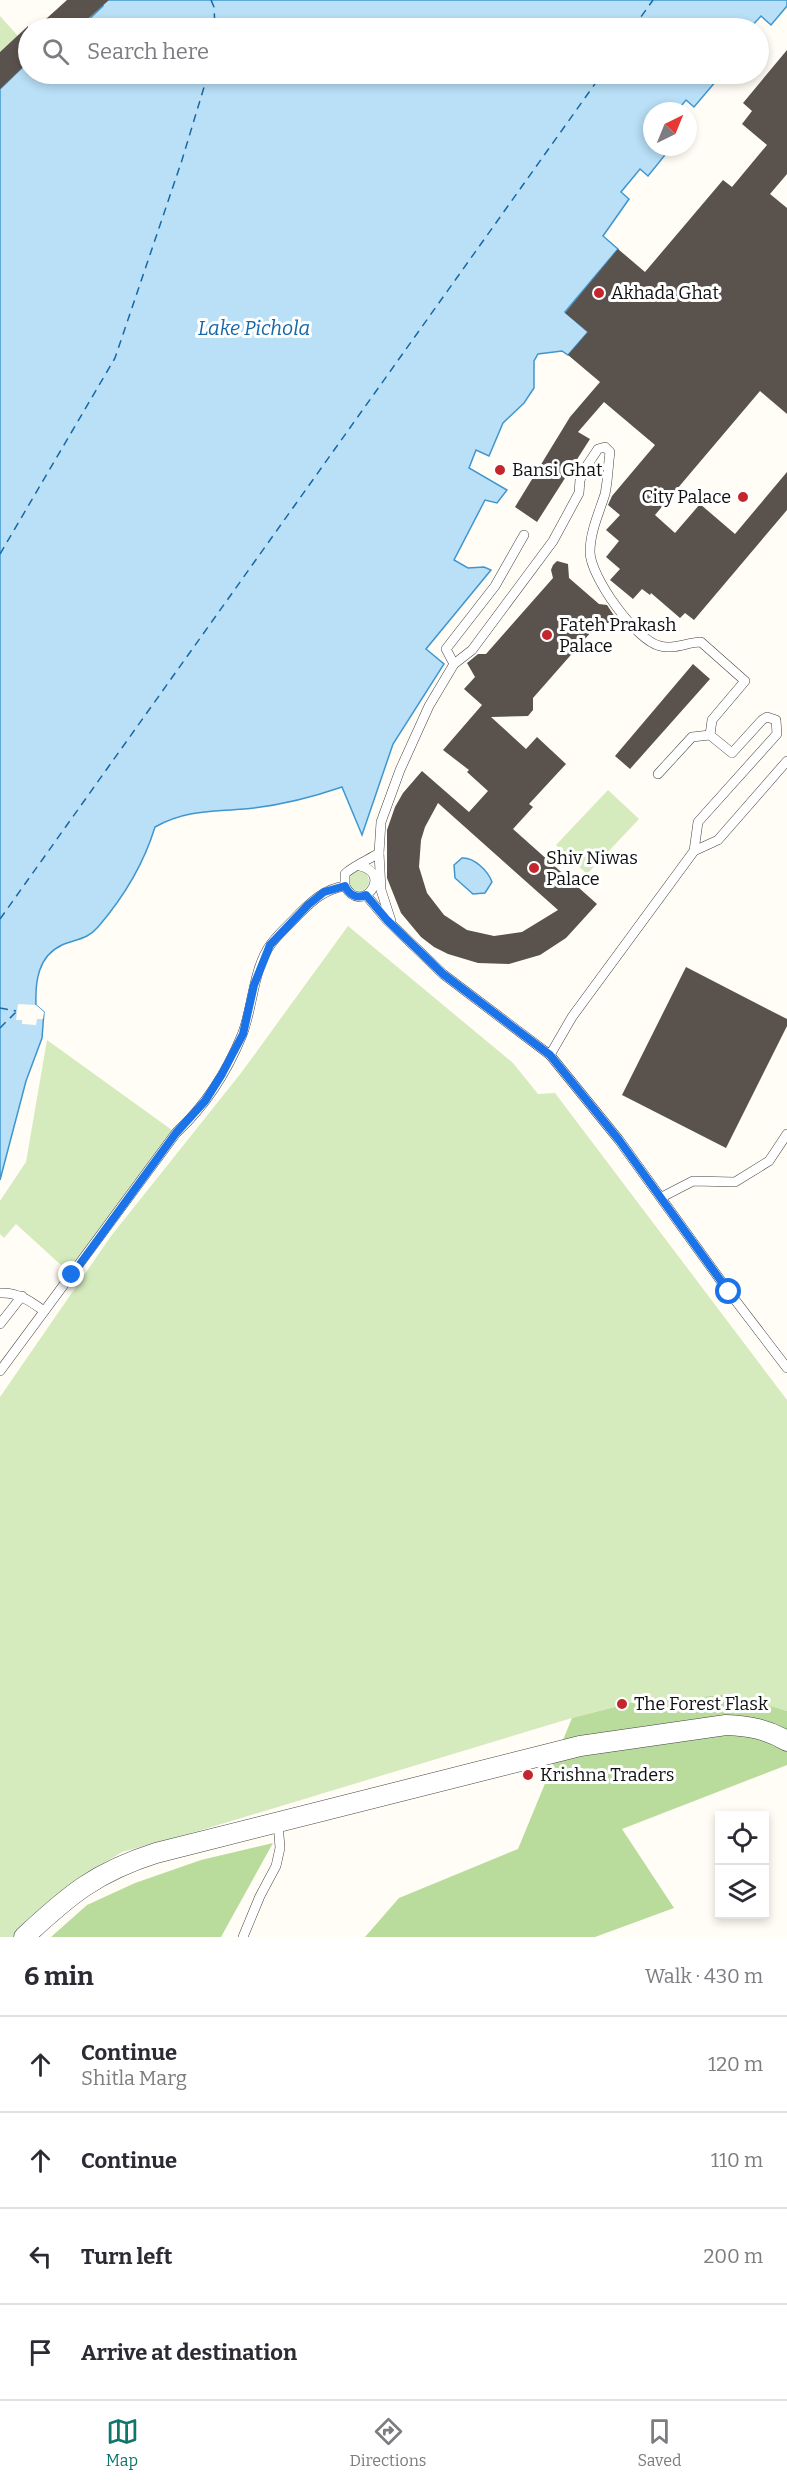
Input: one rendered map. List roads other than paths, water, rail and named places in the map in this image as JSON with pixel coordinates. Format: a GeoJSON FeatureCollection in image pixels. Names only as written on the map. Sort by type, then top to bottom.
{"type":"FeatureCollection","features":[{"type":"Feature","properties":{"kind":"street"},"geometry":{"type":"LineString","coordinates":[[24,1937],[81,1887],[104,1872],[156,1853],[514,1761],[622,1739],[726,1725],[748,1726],[768,1731],[787,1741]]}},
{"type":"Feature","properties":{"kind":"lane"},"geometry":{"type":"LineString","coordinates":[[392,924],[381,890],[379,853],[381,822],[400,770],[429,706],[454,664],[472,650],[553,541],[579,493],[580,480],[586,467],[598,449],[605,447],[610,452],[605,493],[594,525],[590,554],[597,572],[621,614],[638,634],[661,647],[701,642],[746,681],[712,720],[710,735]]}},
{"type":"Feature","properties":{"kind":"lane"},"geometry":{"type":"LineString","coordinates":[[454,664],[446,649],[495,586],[524,535]]}},
{"type":"Feature","properties":{"kind":"lane"},"geometry":{"type":"LineString","coordinates":[[550,1055],[573,1017],[694,851],[698,822],[777,734],[776,720],[767,717],[762,720],[732,753],[710,735],[692,737],[658,774]]}},
{"type":"Feature","properties":{"kind":"lane"},"geometry":{"type":"LineString","coordinates":[[694,851],[717,840],[787,761]]}},
{"type":"Feature","properties":{"kind":"lane"},"geometry":{"type":"LineString","coordinates":[[360,866],[369,870],[374,878],[374,887],[366,895],[357,897],[351,895],[345,886],[344,881],[348,871],[379,853]]}},
{"type":"Feature","properties":{"kind":"lane"},"geometry":{"type":"LineString","coordinates":[[0,1371],[176,1133],[205,1101],[217,1083],[243,1034],[254,985],[270,945],[308,905],[324,892],[345,886]]}},
{"type":"Feature","properties":{"kind":"lane"},"geometry":{"type":"LineString","coordinates":[[366,895],[443,974],[550,1055],[662,1197],[729,1292],[787,1368]]}},
{"type":"Feature","properties":{"kind":"lane"},"geometry":{"type":"LineString","coordinates":[[662,1197],[693,1181],[735,1182],[769,1161],[787,1134]]}},
{"type":"Feature","properties":{"kind":"lane"},"geometry":{"type":"LineString","coordinates":[[0,1293],[21,1296],[44,1311]]}},
{"type":"Feature","properties":{"kind":"lane"},"geometry":{"type":"LineString","coordinates":[[0,1324],[21,1296]]}},
{"type":"Feature","properties":{"kind":"lane"},"geometry":{"type":"LineString","coordinates":[[243,1937],[279,1858],[278,1822]]}},
{"type":"Feature","properties":{"kind":"water"},"geometry":{"type":"Polygon","coordinates":[[[98,0],[787,0],[787,6],[771,25],[769,18],[761,16],[759,18],[90,18],[103,6],[98,0]]]}},
{"type":"Feature","properties":{"kind":"water","name":"Lake Pichola"},"geometry":{"type":"Polygon","coordinates":[[[18,72],[18,84],[714,84],[697,103],[686,100],[684,102],[643,102],[643,156],[664,156],[648,176],[640,169],[621,192],[629,199],[603,236],[618,249],[565,312],[588,332],[568,355],[562,351],[538,354],[534,361],[534,388],[524,403],[503,423],[489,456],[476,450],[469,468],[507,490],[497,503],[485,500],[454,560],[468,568],[484,567],[491,570],[426,649],[444,664],[393,744],[362,835],[342,787],[269,806],[177,817],[155,827],[132,880],[98,927],[85,937],[54,950],[43,963],[37,979],[36,996],[36,1005],[44,1012],[42,1038],[26,1081],[0,1180],[0,89],[18,72]]]}},
{"type":"Feature","properties":{"kind":"water"},"geometry":{"type":"Polygon","coordinates":[[[462,858],[476,862],[487,873],[492,882],[485,893],[473,894],[455,878],[454,865],[462,858]]]}},
{"type":"Feature","properties":{"kind":"place","name":"Akhada Ghat"},"geometry":{"type":"Point","coordinates":[599,293]}},
{"type":"Feature","properties":{"kind":"place","name":"Bansi Ghat"},"geometry":{"type":"Point","coordinates":[500,470]}},
{"type":"Feature","properties":{"kind":"place","name":"City Palace"},"geometry":{"type":"Point","coordinates":[743,497]}},
{"type":"Feature","properties":{"kind":"place","name":"Fateh Prakash Palace"},"geometry":{"type":"Point","coordinates":[547,635]}},
{"type":"Feature","properties":{"kind":"place","name":"Shiv Niwas Palace"},"geometry":{"type":"Point","coordinates":[534,868]}},
{"type":"Feature","properties":{"kind":"place","name":"The Forest Flask"},"geometry":{"type":"Point","coordinates":[622,1704]}},
{"type":"Feature","properties":{"kind":"place","name":"Krishna Traders"},"geometry":{"type":"Point","coordinates":[528,1775]}}]}
